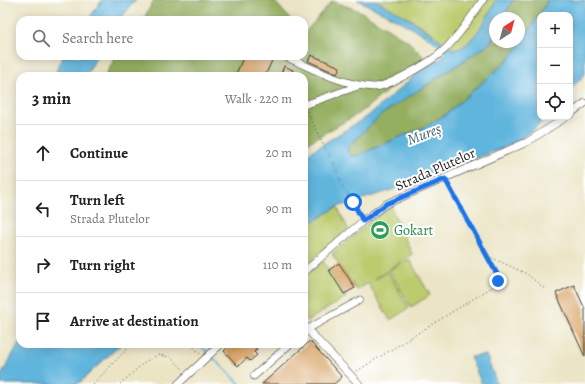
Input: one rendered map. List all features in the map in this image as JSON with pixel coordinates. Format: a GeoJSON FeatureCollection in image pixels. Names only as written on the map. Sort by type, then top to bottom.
{"type":"FeatureCollection","features":[{"type":"Feature","properties":{"kind":"street"},"geometry":{"type":"LineString","coordinates":[[293,60],[340,80],[358,86],[376,88],[401,78],[443,51],[483,0]]}},
{"type":"Feature","properties":{"kind":"street"},"geometry":{"type":"LineString","coordinates":[[308,104],[358,86]]}},
{"type":"Feature","properties":{"kind":"street"},"geometry":{"type":"LineString","coordinates":[[573,112],[585,103]]}},
{"type":"Feature","properties":{"kind":"street","name":"Strada Plutelor"},"geometry":{"type":"LineString","coordinates":[[308,269],[363,221],[386,204],[527,142],[561,120]]}},
{"type":"Feature","properties":{"kind":"street"},"geometry":{"type":"LineString","coordinates":[[308,327],[360,300]]}},
{"type":"Feature","properties":{"kind":"street"},"geometry":{"type":"LineString","coordinates":[[308,332],[359,384]]}},
{"type":"Feature","properties":{"kind":"street"},"geometry":{"type":"LineString","coordinates":[[178,384],[216,348]]}},
{"type":"Feature","properties":{"kind":"street"},"geometry":{"type":"LineString","coordinates":[[254,376],[286,348]]}},
{"type":"Feature","properties":{"kind":"path"},"geometry":{"type":"LineString","coordinates":[[308,113],[323,145]]}},
{"type":"Feature","properties":{"kind":"path"},"geometry":{"type":"LineString","coordinates":[[351,375],[494,286],[498,281],[498,276],[445,179]]}},
{"type":"Feature","properties":{"kind":"path"},"geometry":{"type":"LineString","coordinates":[[353,202],[363,221]]}},
{"type":"Feature","properties":{"kind":"path"},"geometry":{"type":"LineString","coordinates":[[487,255],[528,274],[545,289]]}},
{"type":"Feature","properties":{"kind":"path"},"geometry":{"type":"LineString","coordinates":[[93,384],[128,348]]}},
{"type":"Feature","properties":{"kind":"path"},"geometry":{"type":"LineString","coordinates":[[195,348],[205,359]]}},
{"type":"Feature","properties":{"kind":"path"},"geometry":{"type":"LineString","coordinates":[[120,384],[146,361],[158,355],[170,357],[188,374]]}},
{"type":"Feature","properties":{"kind":"green space"},"geometry":{"type":"Polygon","coordinates":[[[154,0],[268,0],[276,3],[287,16],[145,16],[154,0]]]}},
{"type":"Feature","properties":{"kind":"green space"},"geometry":{"type":"Polygon","coordinates":[[[373,0],[496,0],[480,29],[468,42],[457,49],[448,47],[414,21],[373,0]]]}},
{"type":"Feature","properties":{"kind":"green space"},"geometry":{"type":"Polygon","coordinates":[[[513,0],[547,0],[541,12],[537,12],[537,18],[525,37],[525,12],[506,12],[513,0]]]}},
{"type":"Feature","properties":{"kind":"green space"},"geometry":{"type":"Polygon","coordinates":[[[332,1],[360,11],[408,41],[426,59],[361,112],[308,143],[308,72],[107,72],[114,60],[308,60],[308,29],[332,1]]]}},
{"type":"Feature","properties":{"kind":"green space"},"geometry":{"type":"Polygon","coordinates":[[[489,44],[489,48],[517,48],[509,59],[445,115],[425,127],[359,155],[351,156],[348,154],[347,149],[349,146],[381,115],[489,44]]]}},
{"type":"Feature","properties":{"kind":"green space","name":"Gokart"},"geometry":{"type":"Polygon","coordinates":[[[390,205],[412,254],[375,279],[388,272],[409,308],[390,320],[368,283],[357,290],[332,254],[390,205]]]}},
{"type":"Feature","properties":{"kind":"green space"},"geometry":{"type":"Polygon","coordinates":[[[337,207],[348,229],[308,264],[308,225],[337,207]]]}},
{"type":"Feature","properties":{"kind":"green space"},"geometry":{"type":"Polygon","coordinates":[[[409,259],[430,295],[411,307],[389,270],[409,259]]]}},
{"type":"Feature","properties":{"kind":"green space"},"geometry":{"type":"Polygon","coordinates":[[[323,261],[346,297],[308,320],[308,274],[323,261]]]}},
{"type":"Feature","properties":{"kind":"water"},"geometry":{"type":"Polygon","coordinates":[[[102,0],[136,0],[122,16],[91,16],[102,0]]]}},
{"type":"Feature","properties":{"kind":"water","name":"Mureș"},"geometry":{"type":"Polygon","coordinates":[[[357,0],[372,0],[385,5],[436,37],[448,47],[454,49],[460,48],[473,38],[489,13],[489,44],[381,115],[349,146],[347,149],[351,156],[359,155],[425,127],[445,115],[509,59],[517,48],[525,48],[525,37],[537,18],[537,120],[543,120],[523,137],[506,147],[389,191],[337,207],[308,225],[308,154],[368,116],[426,66],[441,59],[446,53],[442,47],[394,18],[357,0]]]}},
{"type":"Feature","properties":{"kind":"water"},"geometry":{"type":"Polygon","coordinates":[[[496,0],[513,0],[506,12],[490,12],[496,0]]]}},
{"type":"Feature","properties":{"kind":"water"},"geometry":{"type":"Polygon","coordinates":[[[547,0],[585,0],[585,74],[573,87],[573,12],[541,12],[547,0]]]}},
{"type":"Feature","properties":{"kind":"water"},"geometry":{"type":"Polygon","coordinates":[[[61,60],[95,60],[88,72],[56,72],[61,60]]]}},
{"type":"Feature","properties":{"kind":"water"},"geometry":{"type":"Polygon","coordinates":[[[16,348],[117,348],[78,384],[0,384],[0,378],[16,348]]]}},
{"type":"Feature","properties":{"kind":"water"},"geometry":{"type":"Polygon","coordinates":[[[486,355],[497,384],[482,384],[470,357],[486,355]]]}},
{"type":"Feature","properties":{"kind":"building"},"geometry":{"type":"Polygon","coordinates":[[[311,55],[340,67],[337,74],[308,61],[311,55]]]}},
{"type":"Feature","properties":{"kind":"building"},"geometry":{"type":"Polygon","coordinates":[[[242,60],[272,60],[267,72],[237,72],[242,60]]]}},
{"type":"Feature","properties":{"kind":"building"},"geometry":{"type":"Polygon","coordinates":[[[284,66],[293,70],[292,72],[282,72],[284,66]]]}},
{"type":"Feature","properties":{"kind":"building"},"geometry":{"type":"Polygon","coordinates":[[[339,263],[355,288],[344,294],[329,270],[339,263]]]}},
{"type":"Feature","properties":{"kind":"building"},"geometry":{"type":"Polygon","coordinates":[[[574,285],[585,309],[585,357],[556,293],[574,285]]]}},
{"type":"Feature","properties":{"kind":"building"},"geometry":{"type":"Polygon","coordinates":[[[310,341],[342,377],[334,384],[262,384],[302,348],[308,348],[308,343],[310,341]]]}},
{"type":"Feature","properties":{"kind":"building"},"geometry":{"type":"Polygon","coordinates":[[[227,348],[256,348],[254,352],[257,355],[250,361],[247,358],[238,366],[224,351],[227,348]]]}},
{"type":"Feature","properties":{"kind":"waterway"},"geometry":{"type":"LineString","coordinates":[[203,348],[240,384]]}},
{"type":"Feature","properties":{"kind":"ferry route"},"geometry":{"type":"LineString","coordinates":[[323,145],[353,202]]}},
{"type":"Feature","properties":{"kind":"place","name":"Gokart"},"geometry":{"type":"Point","coordinates":[380,230]}},
{"type":"Feature","properties":{"kind":"route"},"geometry":{"type":"LineString","coordinates":[[353,202],[363,221],[386,204],[445,179],[498,276],[498,281]]}}]}
